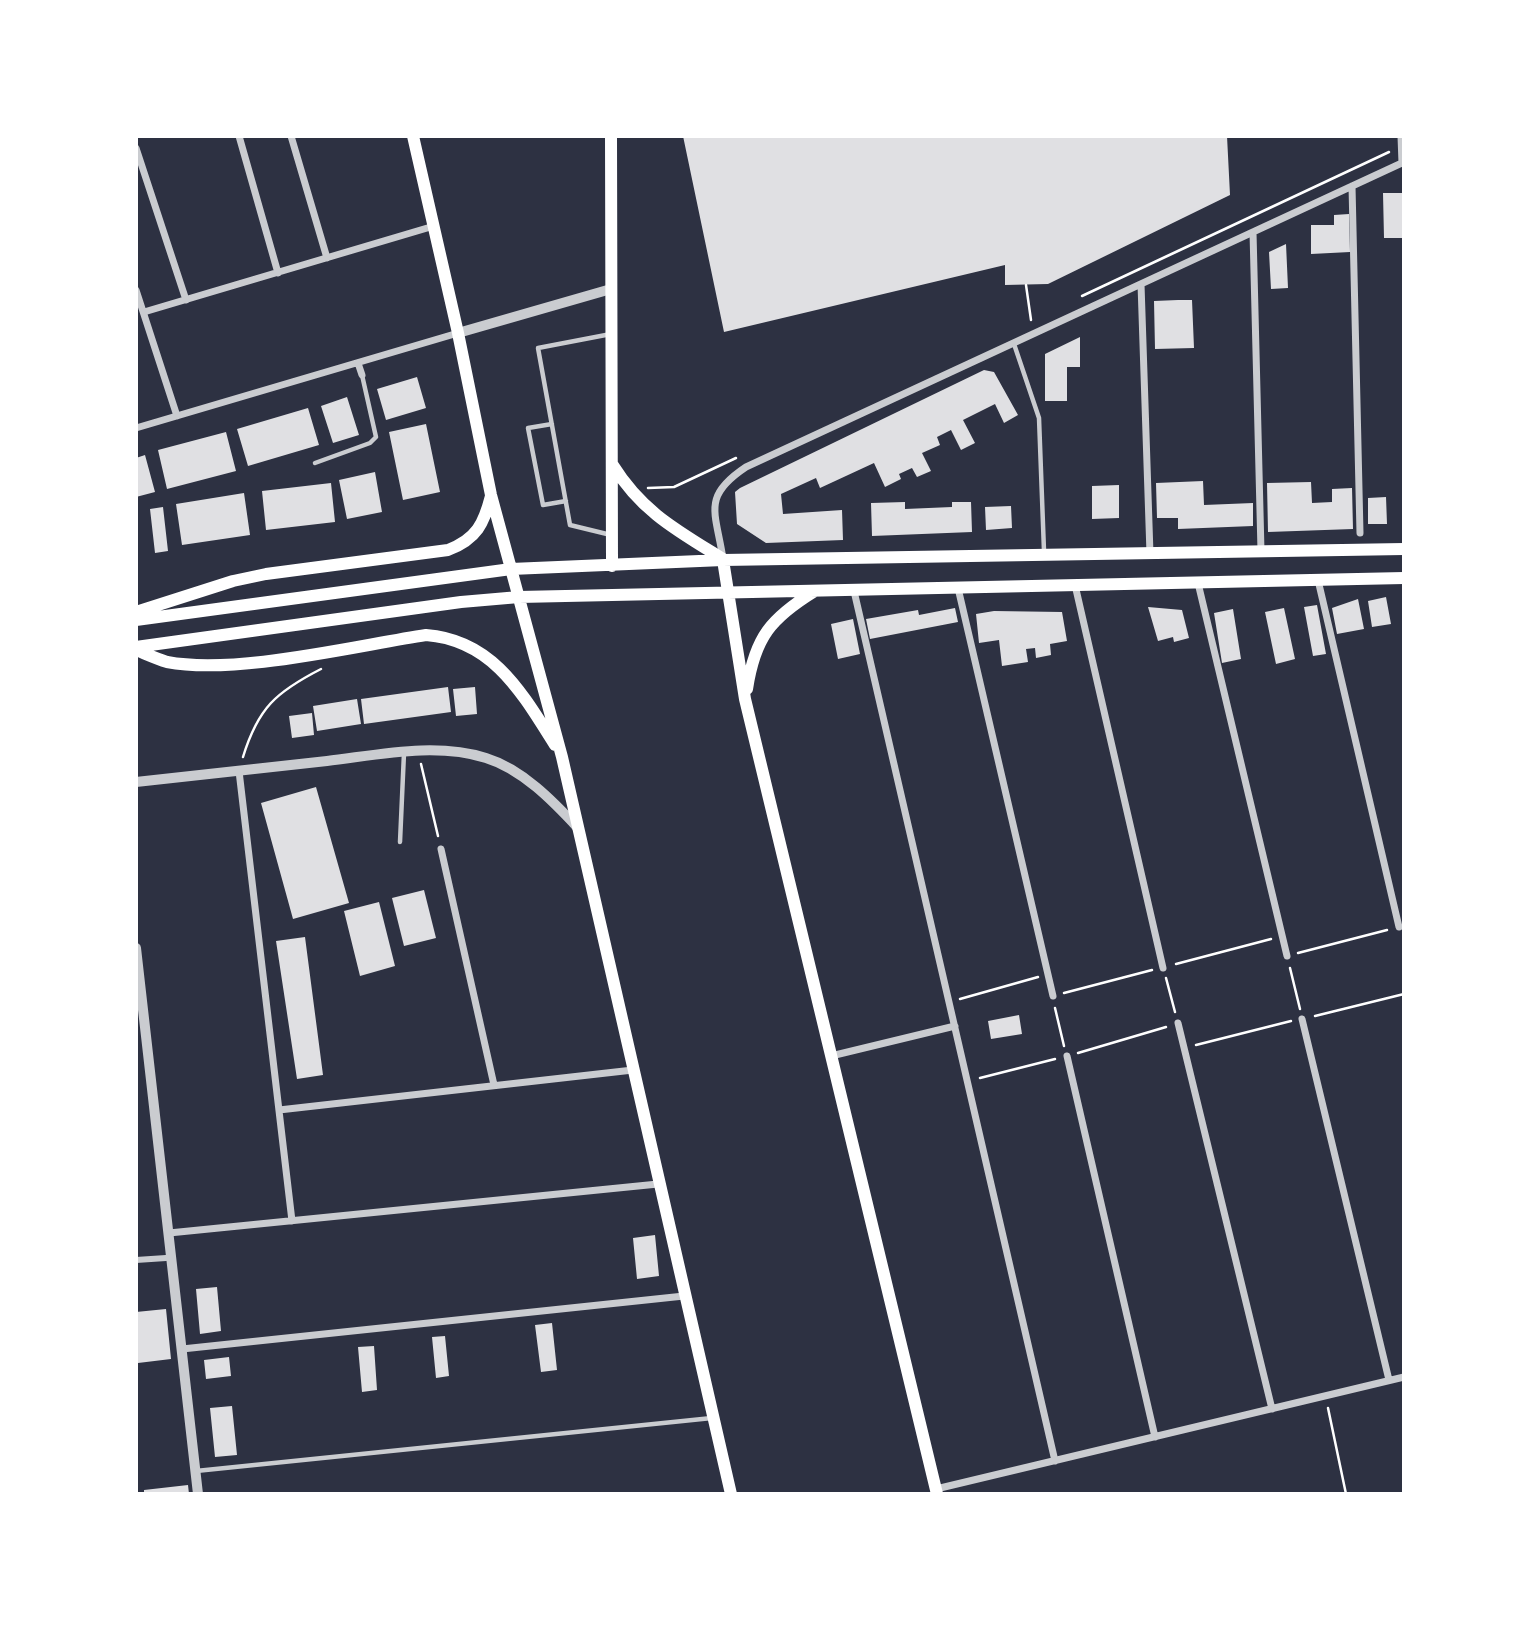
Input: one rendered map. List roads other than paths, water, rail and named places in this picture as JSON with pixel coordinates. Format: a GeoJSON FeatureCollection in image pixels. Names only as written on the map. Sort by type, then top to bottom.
{"type":"FeatureCollection","features":[{"type":"Feature","properties":{"kind":"main road"},"geometry":{"type":"LineString","coordinates":[[412,136],[435,226],[491,495],[562,757],[731,1493]]}},
{"type":"Feature","properties":{"kind":"main road"},"geometry":{"type":"LineString","coordinates":[[611,136],[612,566]]}},
{"type":"Feature","properties":{"kind":"main road"},"geometry":{"type":"LineString","coordinates":[[612,464],[627,489],[662,521],[723,560],[745,699],[937,1491]]}},
{"type":"Feature","properties":{"kind":"main road"},"geometry":{"type":"LineString","coordinates":[[136,612],[233,581],[267,574],[448,550],[460,545],[480,529],[491,495]]}},
{"type":"Feature","properties":{"kind":"main road"},"geometry":{"type":"LineString","coordinates":[[136,620],[511,569],[723,560],[1404,548]]}},
{"type":"Feature","properties":{"kind":"main road"},"geometry":{"type":"LineString","coordinates":[[136,649],[449,604],[519,597],[1404,578]]}},
{"type":"Feature","properties":{"kind":"main road"},"geometry":{"type":"LineString","coordinates":[[745,699],[753,657],[765,632],[783,613],[815,591]]}},
{"type":"Feature","properties":{"kind":"main road"},"geometry":{"type":"LineString","coordinates":[[136,649],[164,661],[202,665],[259,661],[426,635],[446,636],[473,646],[508,674],[562,757]]}},
{"type":"Feature","properties":{"kind":"street"},"geometry":{"type":"LineString","coordinates":[[239,136],[278,273]]}},
{"type":"Feature","properties":{"kind":"street"},"geometry":{"type":"LineString","coordinates":[[291,136],[327,258]]}},
{"type":"Feature","properties":{"kind":"street"},"geometry":{"type":"LineString","coordinates":[[723,560],[715,498],[722,484],[733,476],[1403,162],[1401,136]]}},
{"type":"Feature","properties":{"kind":"street"},"geometry":{"type":"LineString","coordinates":[[136,148],[186,300]]}},
{"type":"Feature","properties":{"kind":"street"},"geometry":{"type":"LineString","coordinates":[[1352,186],[1360,533]]}},
{"type":"Feature","properties":{"kind":"street"},"geometry":{"type":"LineString","coordinates":[[144,312],[435,226]]}},
{"type":"Feature","properties":{"kind":"street"},"geometry":{"type":"LineString","coordinates":[[1253,232],[1261,551]]}},
{"type":"Feature","properties":{"kind":"street"},"geometry":{"type":"LineString","coordinates":[[1141,284],[1150,554]]}},
{"type":"Feature","properties":{"kind":"street"},"geometry":{"type":"LineString","coordinates":[[136,428],[611,289]]}},
{"type":"Feature","properties":{"kind":"street"},"geometry":{"type":"LineString","coordinates":[[136,290],[177,416]]}},
{"type":"Feature","properties":{"kind":"street"},"geometry":{"type":"LineString","coordinates":[[359,363],[362,375]]}},
{"type":"Feature","properties":{"kind":"street"},"geometry":{"type":"LineString","coordinates":[[1318,580],[1399,927]]}},
{"type":"Feature","properties":{"kind":"street"},"geometry":{"type":"LineString","coordinates":[[1198,583],[1287,956]]}},
{"type":"Feature","properties":{"kind":"street"},"geometry":{"type":"LineString","coordinates":[[1075,585],[1163,968]]}},
{"type":"Feature","properties":{"kind":"street"},"geometry":{"type":"LineString","coordinates":[[958,588],[1053,996]]}},
{"type":"Feature","properties":{"kind":"street"},"geometry":{"type":"LineString","coordinates":[[854,590],[1055,1461]]}},
{"type":"Feature","properties":{"kind":"street"},"geometry":{"type":"LineString","coordinates":[[136,782],[404,752],[449,751],[494,761],[551,800],[578,828]]}},
{"type":"Feature","properties":{"kind":"street"},"geometry":{"type":"LineString","coordinates":[[239,771],[292,1221]]}},
{"type":"Feature","properties":{"kind":"street"},"geometry":{"type":"LineString","coordinates":[[442,849],[494,1085]]}},
{"type":"Feature","properties":{"kind":"street"},"geometry":{"type":"LineString","coordinates":[[136,948],[198,1493]]}},
{"type":"Feature","properties":{"kind":"street"},"geometry":{"type":"LineString","coordinates":[[1302,1019],[1390,1380]]}},
{"type":"Feature","properties":{"kind":"street"},"geometry":{"type":"LineString","coordinates":[[1178,1023],[1272,1409]]}},
{"type":"Feature","properties":{"kind":"street"},"geometry":{"type":"LineString","coordinates":[[831,1056],[955,1026]]}},
{"type":"Feature","properties":{"kind":"street"},"geometry":{"type":"LineString","coordinates":[[1066,1056],[1155,1437]]}},
{"type":"Feature","properties":{"kind":"street"},"geometry":{"type":"LineString","coordinates":[[278,1110],[633,1070]]}},
{"type":"Feature","properties":{"kind":"street"},"geometry":{"type":"LineString","coordinates":[[169,1233],[658,1184]]}},
{"type":"Feature","properties":{"kind":"street"},"geometry":{"type":"LineString","coordinates":[[136,1260],[166,1258]]}},
{"type":"Feature","properties":{"kind":"street"},"geometry":{"type":"LineString","coordinates":[[182,1349],[684,1296]]}},
{"type":"Feature","properties":{"kind":"street"},"geometry":{"type":"LineString","coordinates":[[937,1491],[1404,1377]]}},
{"type":"Feature","properties":{"kind":"lane"},"geometry":{"type":"LineString","coordinates":[[611,334],[538,348],[570,525],[612,535]]}},
{"type":"Feature","properties":{"kind":"lane"},"geometry":{"type":"LineString","coordinates":[[1014,343],[1039,418],[1044,556]]}},
{"type":"Feature","properties":{"kind":"lane"},"geometry":{"type":"LineString","coordinates":[[316,463],[370,443],[376,437],[362,375]]}},
{"type":"Feature","properties":{"kind":"lane"},"geometry":{"type":"LineString","coordinates":[[552,424],[528,428],[543,505],[566,501]]}},
{"type":"Feature","properties":{"kind":"lane"},"geometry":{"type":"LineString","coordinates":[[400,842],[406,768],[404,752]]}},
{"type":"Feature","properties":{"kind":"lane"},"geometry":{"type":"LineString","coordinates":[[196,1471],[713,1418]]}}]}
